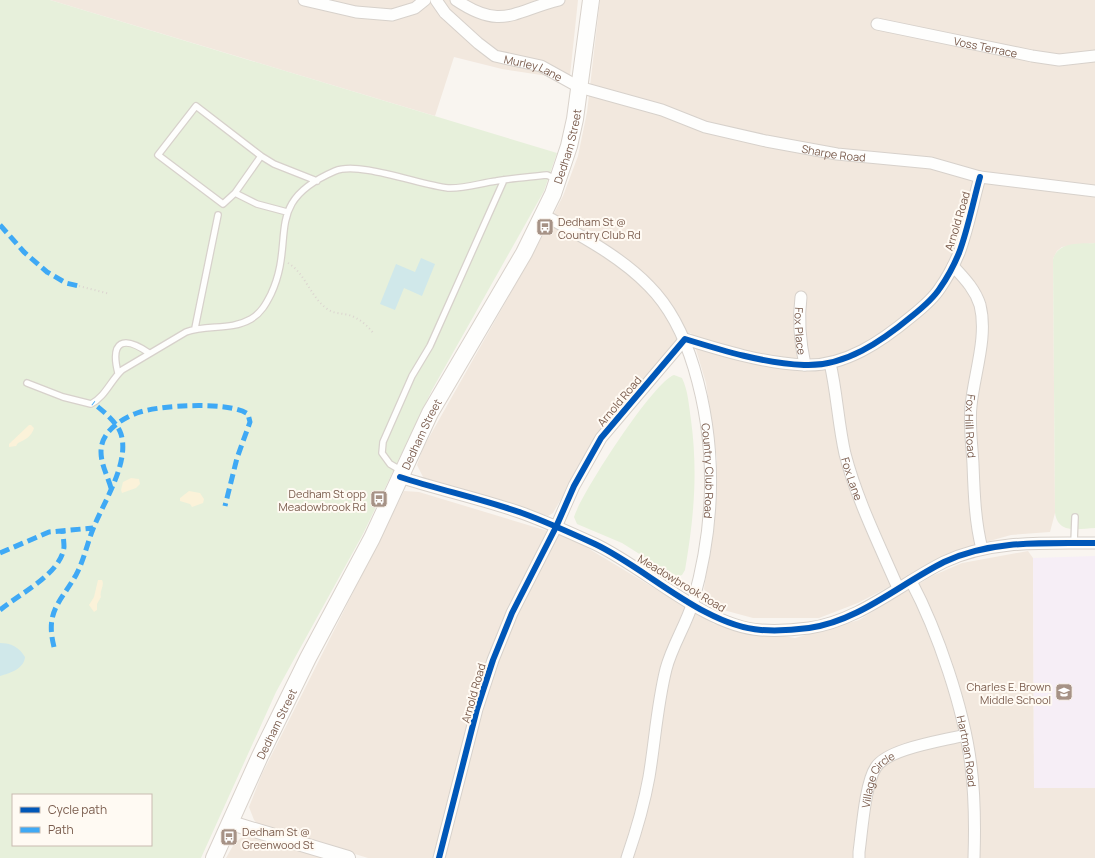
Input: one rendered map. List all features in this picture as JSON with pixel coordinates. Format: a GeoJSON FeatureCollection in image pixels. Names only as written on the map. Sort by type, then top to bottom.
{"type":"FeatureCollection","features":[{"type":"Feature","properties":{"kind":"main road","name":"Dedham Street"},"geometry":{"type":"LineString","coordinates":[[214,858],[267,742],[308,658],[372,538],[430,413],[524,253],[544,215],[558,180],[569,146],[591,0]]}},
{"type":"Feature","properties":{"kind":"street"},"geometry":{"type":"LineString","coordinates":[[306,0],[356,12],[392,16],[404,13],[425,0]]}},
{"type":"Feature","properties":{"kind":"street","name":"Murley Lane"},"geometry":{"type":"LineString","coordinates":[[436,0],[446,13],[478,43],[495,56],[541,66],[579,87]]}},
{"type":"Feature","properties":{"kind":"street"},"geometry":{"type":"LineString","coordinates":[[456,0],[477,13],[496,17],[513,16],[559,0]]}},
{"type":"Feature","properties":{"kind":"street","name":"Voss Terrace"},"geometry":{"type":"LineString","coordinates":[[877,24],[1032,56],[1060,60],[1095,56]]}},
{"type":"Feature","properties":{"kind":"street","name":"Sharpe Road"},"geometry":{"type":"LineString","coordinates":[[579,87],[662,110],[705,127],[750,138],[837,154],[931,162],[980,177],[1095,191]]}},
{"type":"Feature","properties":{"kind":"street","name":"Arnold Road"},"geometry":{"type":"LineString","coordinates":[[439,858],[477,709],[493,660],[512,613],[556,527],[574,486],[601,438],[685,339],[739,355],[774,362],[805,365],[830,363],[859,352],[875,344],[897,329],[924,306],[940,289],[953,266],[959,253],[980,177]]}},
{"type":"Feature","properties":{"kind":"street","name":"Country Club Road"},"geometry":{"type":"LineString","coordinates":[[544,215],[622,262],[654,292],[668,308],[685,339],[703,398],[710,445],[710,501],[705,544],[692,604],[666,668],[654,732],[649,777],[637,830],[627,858]]}},
{"type":"Feature","properties":{"kind":"street","name":"Fox Hill Road"},"geometry":{"type":"LineString","coordinates":[[953,266],[971,285],[980,305],[982,321],[971,408],[974,493],[979,538],[982,549]]}},
{"type":"Feature","properties":{"kind":"street","name":"Fox Place"},"geometry":{"type":"LineString","coordinates":[[801,297],[799,313],[800,343],[805,365]]}},
{"type":"Feature","properties":{"kind":"street","name":"Fox Lane"},"geometry":{"type":"LineString","coordinates":[[830,363],[836,387],[838,415],[845,454],[855,487],[898,588]]}},
{"type":"Feature","properties":{"kind":"street","name":"Meadowbrook Road"},"geometry":{"type":"LineString","coordinates":[[401,474],[522,513],[556,527],[622,558],[692,604],[730,623],[760,630],[809,628],[839,620],[876,602],[944,562],[982,549],[994,546],[1095,543]]}},
{"type":"Feature","properties":{"kind":"street","name":"Hartman Road"},"geometry":{"type":"LineString","coordinates":[[911,581],[927,614],[953,685],[965,735],[971,765],[974,793],[974,858]]}},
{"type":"Feature","properties":{"kind":"street","name":"Village Circle"},"geometry":{"type":"LineString","coordinates":[[859,858],[866,800],[876,768],[883,760],[896,754],[965,735]]}},
{"type":"Feature","properties":{"kind":"street"},"geometry":{"type":"LineString","coordinates":[[231,823],[348,858]]}},
{"type":"Feature","properties":{"kind":"lane"},"geometry":{"type":"LineString","coordinates":[[261,156],[234,194],[223,204],[158,155],[196,106],[261,156],[274,164],[316,181]]}},
{"type":"Feature","properties":{"kind":"lane"},"geometry":{"type":"LineString","coordinates":[[27,383],[63,397],[91,404],[101,397],[118,373],[130,363],[186,332],[195,328],[231,327],[250,320],[259,314],[266,304],[278,277],[286,212],[301,191],[316,181],[336,171],[358,169],[449,188],[547,175],[558,180]]}},
{"type":"Feature","properties":{"kind":"lane"},"geometry":{"type":"LineString","coordinates":[[401,474],[390,464],[382,453],[383,442],[412,376],[430,346],[504,180]]}},
{"type":"Feature","properties":{"kind":"lane"},"geometry":{"type":"LineString","coordinates":[[234,194],[258,204],[286,212]]}},
{"type":"Feature","properties":{"kind":"lane"},"geometry":{"type":"LineString","coordinates":[[195,328],[218,215]]}},
{"type":"Feature","properties":{"kind":"lane"},"geometry":{"type":"LineString","coordinates":[[118,373],[114,353],[122,344],[134,343],[149,353]]}},
{"type":"Feature","properties":{"kind":"lane"},"geometry":{"type":"LineString","coordinates":[[1074,543],[1075,517]]}},
{"type":"Feature","properties":{"kind":"path"},"geometry":{"type":"LineString","coordinates":[[281,259],[292,266],[300,275],[318,302],[329,311],[354,318],[365,324],[374,334]]}},
{"type":"Feature","properties":{"kind":"path"},"geometry":{"type":"LineString","coordinates":[[79,286],[110,294]]}},
{"type":"Feature","properties":{"kind":"shaded area"},"geometry":{"type":"Polygon","coordinates":[[[50,0],[578,0],[569,85],[561,78],[502,69],[454,57],[435,116],[50,0]]]}},
{"type":"Feature","properties":{"kind":"shaded area"},"geometry":{"type":"Polygon","coordinates":[[[600,0],[1095,0],[1095,243],[1062,247],[1057,251],[1053,259],[1055,513],[1050,532],[1011,535],[961,549],[858,603],[819,618],[753,618],[716,608],[704,589],[715,517],[717,459],[706,383],[691,333],[686,334],[599,434],[553,513],[548,516],[424,479],[417,465],[423,448],[535,250],[563,196],[578,156],[587,112],[600,0]]]}},
{"type":"Feature","properties":{"kind":"shaded area"},"geometry":{"type":"Polygon","coordinates":[[[404,491],[419,492],[571,538],[714,624],[795,638],[859,620],[932,576],[962,563],[1028,551],[1033,558],[1034,788],[1095,788],[1095,858],[368,858],[259,825],[254,820],[249,807],[262,774],[404,491]]]}},
{"type":"Feature","properties":{"kind":"shaded area","name":"Charles E. Brown Middle School"},"geometry":{"type":"Polygon","coordinates":[[[1095,556],[1095,788],[1034,788],[1033,558],[1095,556]]]}},
{"type":"Feature","properties":{"kind":"shaded area"},"geometry":{"type":"Polygon","coordinates":[[[250,835],[325,858],[226,858],[234,844],[243,836],[250,835]]]}},
{"type":"Feature","properties":{"kind":"green space"},"geometry":{"type":"Polygon","coordinates":[[[0,0],[50,0],[557,153],[544,191],[432,390],[363,534],[276,692],[201,858],[0,858],[0,0]]]}},
{"type":"Feature","properties":{"kind":"green space"},"geometry":{"type":"Polygon","coordinates":[[[1095,243],[1095,528],[1070,529],[1060,524],[1055,513],[1053,259],[1056,253],[1065,246],[1095,243]]]}},
{"type":"Feature","properties":{"kind":"green space"},"geometry":{"type":"Polygon","coordinates":[[[674,375],[682,378],[687,393],[693,439],[695,477],[691,532],[685,570],[682,575],[676,577],[622,543],[577,524],[574,517],[579,505],[603,464],[635,417],[650,397],[664,382],[674,375]]]}},
{"type":"Feature","properties":{"kind":"sand"},"geometry":{"type":"Polygon","coordinates":[[[29,425],[34,428],[30,435],[16,446],[9,447],[9,444],[29,425]]]}},
{"type":"Feature","properties":{"kind":"sand"},"geometry":{"type":"Polygon","coordinates":[[[131,478],[139,479],[140,484],[136,488],[122,493],[121,490],[123,482],[131,478]]]}},
{"type":"Feature","properties":{"kind":"sand"},"geometry":{"type":"Polygon","coordinates":[[[189,491],[200,493],[204,499],[203,503],[192,507],[190,504],[180,501],[180,498],[189,491]]]}},
{"type":"Feature","properties":{"kind":"sand"},"geometry":{"type":"Polygon","coordinates":[[[98,580],[102,580],[103,584],[101,597],[97,604],[97,610],[94,612],[89,605],[94,597],[98,580]]]}},
{"type":"Feature","properties":{"kind":"water"},"geometry":{"type":"Polygon","coordinates":[[[421,258],[435,264],[422,296],[404,288],[395,310],[380,304],[396,264],[415,272],[421,258]]]}},
{"type":"Feature","properties":{"kind":"water"},"geometry":{"type":"Polygon","coordinates":[[[0,643],[14,646],[25,657],[22,665],[12,672],[0,676],[0,643]]]}},
{"type":"Feature","properties":{"kind":"marked path"},"geometry":{"type":"LineString","coordinates":[[0,225],[24,252],[47,272],[66,283],[79,286]]}},
{"type":"Feature","properties":{"kind":"marked path"},"geometry":{"type":"LineString","coordinates":[[54,647],[51,624],[53,616],[56,608],[79,569],[93,529],[119,470],[122,457],[123,445],[119,430],[109,417],[93,403]]}},
{"type":"Feature","properties":{"kind":"marked path"},"geometry":{"type":"LineString","coordinates":[[111,488],[102,461],[101,450],[107,434],[121,421],[137,413],[161,408],[177,406],[226,407],[248,414],[250,422],[237,458],[225,506]]}},
{"type":"Feature","properties":{"kind":"marked path"},"geometry":{"type":"LineString","coordinates":[[0,553],[49,532],[93,528]]}},
{"type":"Feature","properties":{"kind":"marked path"},"geometry":{"type":"LineString","coordinates":[[0,610],[38,583],[55,566],[61,557],[64,547],[63,531]]}},
{"type":"Feature","properties":{"kind":"cycle path"},"geometry":{"type":"LineString","coordinates":[[439,858],[477,709],[493,660],[512,613],[556,527],[574,486],[601,438],[685,339],[759,359],[804,365],[834,362],[862,351],[875,343],[920,310],[937,292],[948,276],[962,244],[980,177]]}},
{"type":"Feature","properties":{"kind":"cycle path"},"geometry":{"type":"LineString","coordinates":[[400,477],[507,508],[550,524],[614,554],[697,607],[718,618],[740,626],[761,630],[809,628],[845,618],[879,601],[944,562],[980,550],[1018,544],[1095,543]]}},
{"type":"Feature","properties":{"kind":"place","name":"Dedham St @ Country Club Rd"},"geometry":{"type":"Point","coordinates":[545,227]}},
{"type":"Feature","properties":{"kind":"place","name":"Dedham St opp Meadowbrook Rd"},"geometry":{"type":"Point","coordinates":[379,499]}},
{"type":"Feature","properties":{"kind":"place","name":"Charles E. Brown Middle School"},"geometry":{"type":"Point","coordinates":[1064,692]}},
{"type":"Feature","properties":{"kind":"place","name":"Dedham St @ Greenwood St"},"geometry":{"type":"Point","coordinates":[229,837]}}]}
